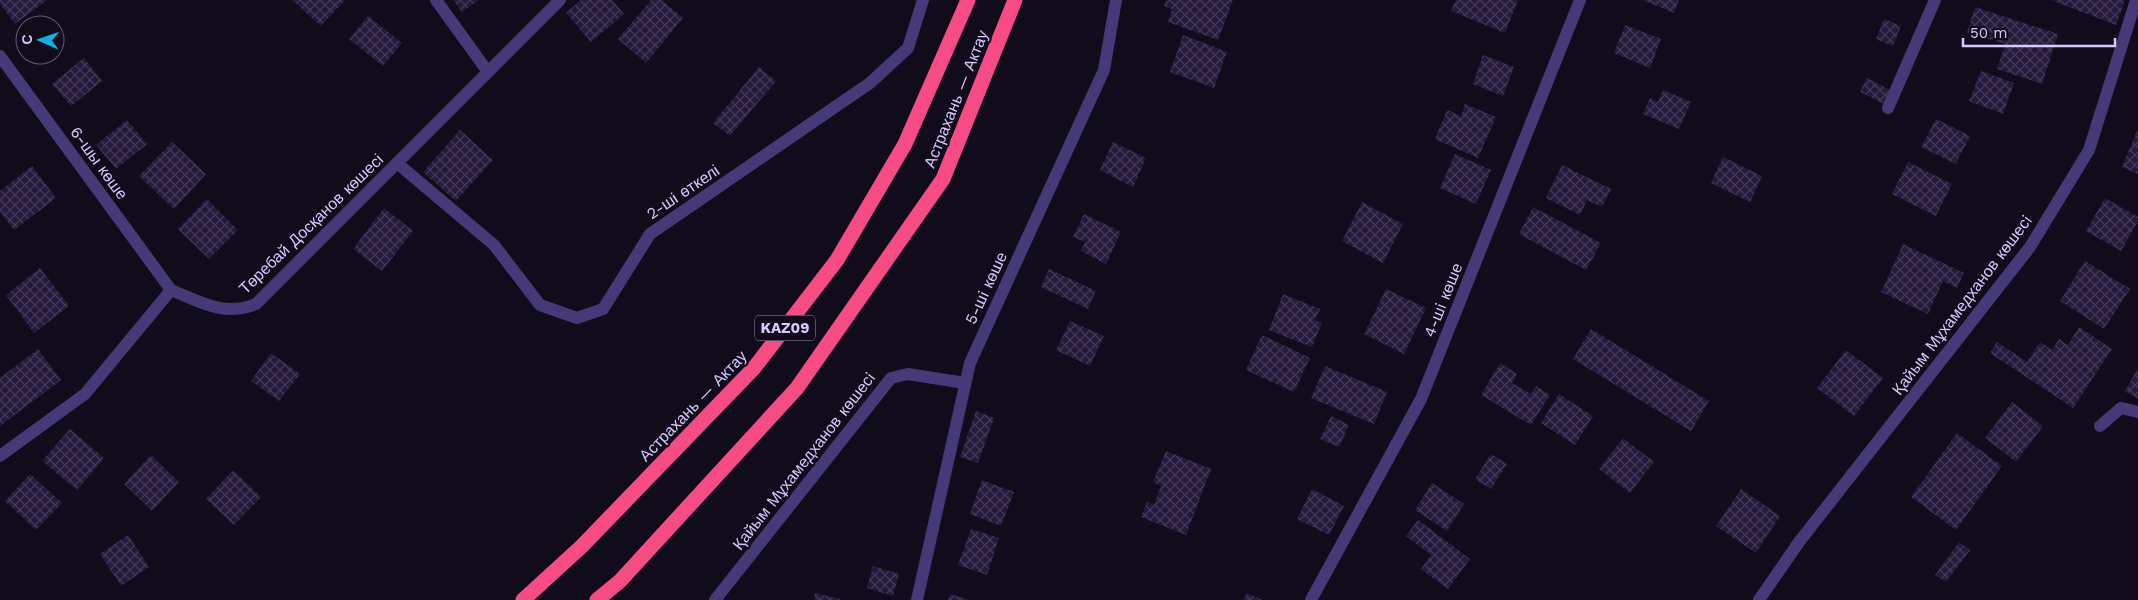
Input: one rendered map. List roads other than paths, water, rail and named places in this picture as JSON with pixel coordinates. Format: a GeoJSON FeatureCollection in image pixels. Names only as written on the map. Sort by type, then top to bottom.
{"type":"FeatureCollection","features":[{"type":"Feature","properties":{"kind":"highway","name":"Астрахань — Актау"},"geometry":{"type":"LineString","coordinates":[[524,600],[582,546],[754,368],[837,260],[905,144],[968,0]]}},
{"type":"Feature","properties":{"kind":"highway","name":"Астрахань — Актау"},"geometry":{"type":"LineString","coordinates":[[598,600],[620,581],[797,388],[943,179],[1016,0]]}},
{"type":"Feature","properties":{"kind":"street"},"geometry":{"type":"LineString","coordinates":[[436,0],[488,72]]}},
{"type":"Feature","properties":{"kind":"street","name":"Төребай Досқанов көшесі"},"geometry":{"type":"LineString","coordinates":[[171,290],[226,311],[242,310],[256,304],[560,0]]}},
{"type":"Feature","properties":{"kind":"street","name":"2-ші өткелі"},"geometry":{"type":"LineString","coordinates":[[397,162],[494,245],[540,305],[577,318],[603,308],[650,234],[870,83],[908,48],[923,0]]}},
{"type":"Feature","properties":{"kind":"street","name":"5-шi көше"},"geometry":{"type":"LineString","coordinates":[[917,600],[970,364],[1104,70],[1116,0]]}},
{"type":"Feature","properties":{"kind":"street","name":"4-шi көше"},"geometry":{"type":"LineString","coordinates":[[1311,600],[1420,399],[1580,0]]}},
{"type":"Feature","properties":{"kind":"street"},"geometry":{"type":"LineString","coordinates":[[1888,108],[1935,0]]}},
{"type":"Feature","properties":{"kind":"street","name":"Қайым Мұхамедханов көшесi"},"geometry":{"type":"LineString","coordinates":[[1759,600],[1799,542],[2030,247],[2089,150],[2136,0]]}},
{"type":"Feature","properties":{"kind":"street","name":"6-шы көше"},"geometry":{"type":"LineString","coordinates":[[0,56],[171,290]]}},
{"type":"Feature","properties":{"kind":"street"},"geometry":{"type":"LineString","coordinates":[[0,456],[85,394],[171,290]]}},
{"type":"Feature","properties":{"kind":"street","name":"Қайым Мұхамедханов көшесi"},"geometry":{"type":"LineString","coordinates":[[715,600],[891,378],[908,374],[966,383]]}},
{"type":"Feature","properties":{"kind":"street"},"geometry":{"type":"LineString","coordinates":[[2100,426],[2121,408],[2138,412]]}}]}
